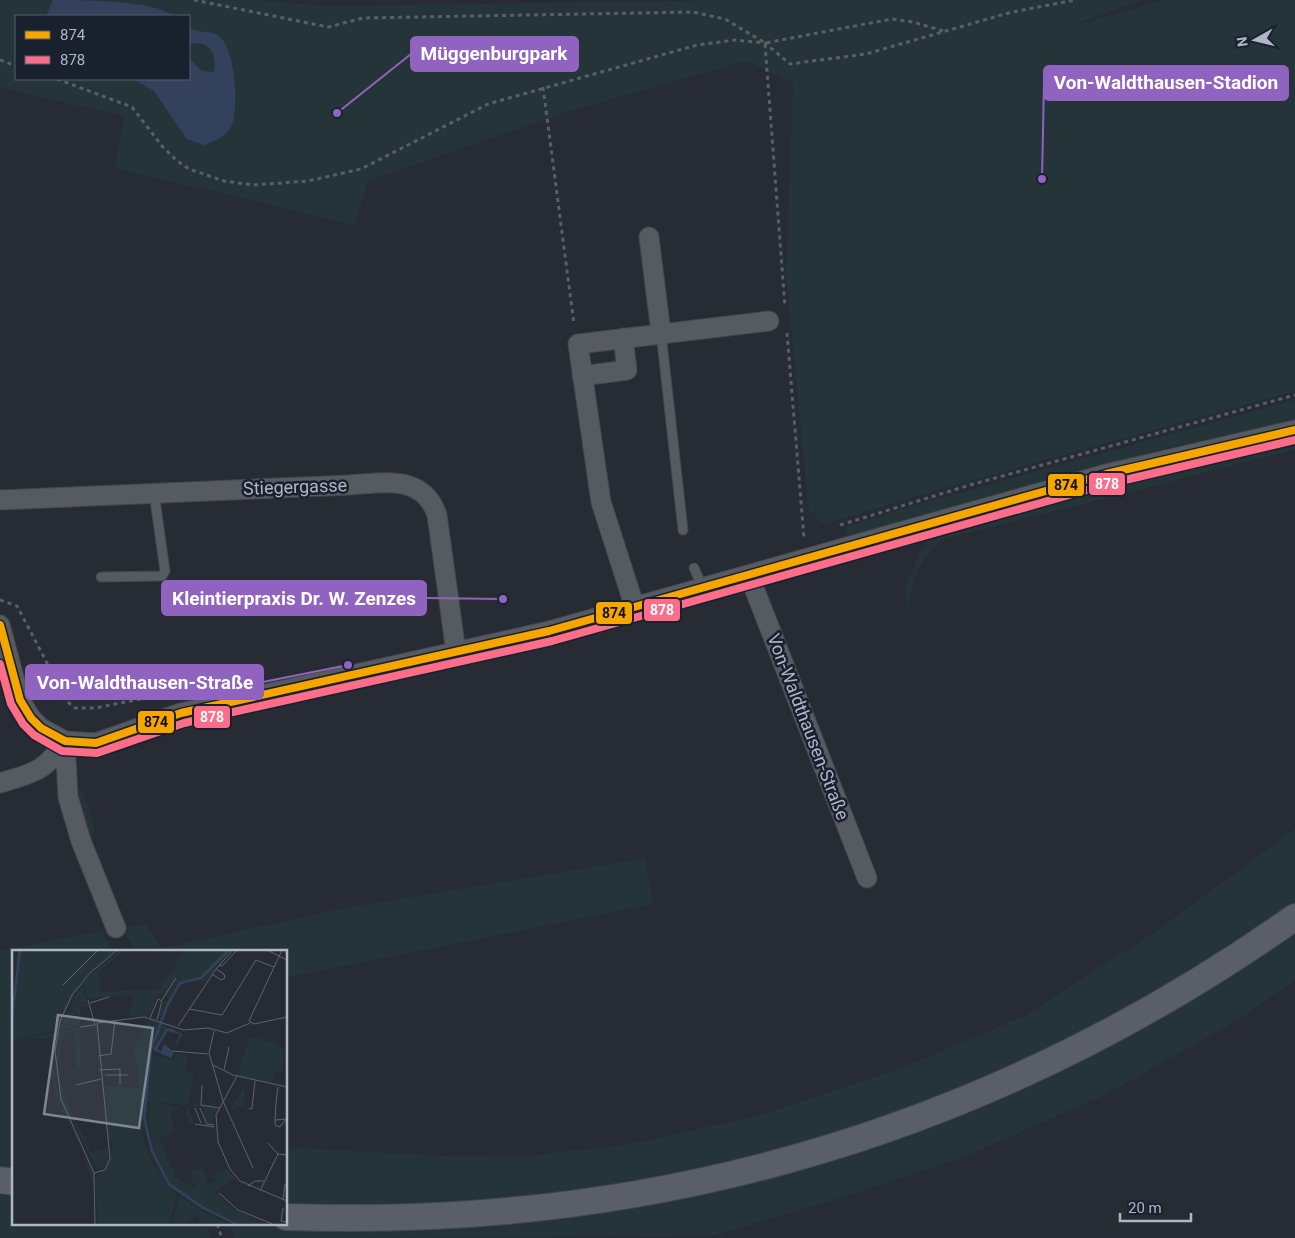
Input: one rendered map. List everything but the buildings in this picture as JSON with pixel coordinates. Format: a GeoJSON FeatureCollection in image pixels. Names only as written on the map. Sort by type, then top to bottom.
{"type":"FeatureCollection","features":[{"type":"Feature","properties":{"kind":"main road"},"geometry":{"type":"LineString","coordinates":[[288,1217],[392,1219],[455,1216],[595,1202],[704,1182],[824,1150],[885,1131],[947,1107],[1071,1052],[1192,985],[1295,916]]}},
{"type":"Feature","properties":{"kind":"street"},"geometry":{"type":"LineString","coordinates":[[650,237],[661,333]]}},
{"type":"Feature","properties":{"kind":"street"},"geometry":{"type":"LineString","coordinates":[[635,608],[601,502],[578,344],[781,320]]}},
{"type":"Feature","properties":{"kind":"street"},"geometry":{"type":"LineString","coordinates":[[582,376],[627,370],[623,338]]}},
{"type":"Feature","properties":{"kind":"street"},"geometry":{"type":"LineString","coordinates":[[0,625],[20,700],[31,718],[41,728],[65,741],[87,744],[105,741],[171,716],[456,652],[635,608],[1106,474],[1295,430]]}},
{"type":"Feature","properties":{"kind":"street","name":"Stiegergasse"},"geometry":{"type":"LineString","coordinates":[[0,500],[388,483],[411,486],[420,490],[428,497],[437,516],[456,652]]}},
{"type":"Feature","properties":{"kind":"street","name":"Von-Waldthausen-Straße"},"geometry":{"type":"LineString","coordinates":[[749,575],[867,878]]}},
{"type":"Feature","properties":{"kind":"street"},"geometry":{"type":"LineString","coordinates":[[0,783],[46,766],[65,741]]}},
{"type":"Feature","properties":{"kind":"street"},"geometry":{"type":"LineString","coordinates":[[65,741],[65,778],[68,797],[81,841],[116,928]]}},
{"type":"Feature","properties":{"kind":"lane"},"geometry":{"type":"LineString","coordinates":[[661,333],[683,530]]}},
{"type":"Feature","properties":{"kind":"lane"},"geometry":{"type":"LineString","coordinates":[[101,578],[162,576],[165,571],[154,493]]}},
{"type":"Feature","properties":{"kind":"lane"},"geometry":{"type":"LineString","coordinates":[[694,568],[703,588]]}},
{"type":"Feature","properties":{"kind":"path"},"geometry":{"type":"LineString","coordinates":[[194,0],[328,27],[363,18],[694,12],[725,19],[765,43],[790,64],[866,54],[1012,12],[1076,0]]}},
{"type":"Feature","properties":{"kind":"path"},"geometry":{"type":"LineString","coordinates":[[61,80],[132,107],[162,146],[189,169],[224,181],[253,185],[308,181],[361,169],[488,104],[697,45],[735,40],[765,43],[892,19],[913,22],[946,31]]}},
{"type":"Feature","properties":{"kind":"path"},"geometry":{"type":"LineString","coordinates":[[765,43],[781,320],[804,538],[812,535]]}},
{"type":"Feature","properties":{"kind":"path"},"geometry":{"type":"LineString","coordinates":[[0,60],[15,66]]}},
{"type":"Feature","properties":{"kind":"path"},"geometry":{"type":"LineString","coordinates":[[543,87],[578,344]]}},
{"type":"Feature","properties":{"kind":"path"},"geometry":{"type":"LineString","coordinates":[[838,526],[961,488],[1295,395]]}},
{"type":"Feature","properties":{"kind":"path"},"geometry":{"type":"LineString","coordinates":[[0,600],[17,606],[46,662],[59,695],[75,708],[95,708],[182,690],[191,699],[197,710]]}},
{"type":"Feature","properties":{"kind":"path"},"geometry":{"type":"LineString","coordinates":[[218,1226],[222,1238]]}},
{"type":"Feature","properties":{"kind":"shaded area"},"geometry":{"type":"Polygon","coordinates":[[[0,0],[256,0],[328,6],[738,0],[1142,0],[1065,28],[1165,0],[1295,0],[1295,391],[927,493],[825,524],[819,521],[813,512],[809,513],[786,274],[793,83],[747,61],[573,110],[368,181],[355,225],[115,168],[124,116],[0,88],[0,0]]]}},
{"type":"Feature","properties":{"kind":"shaded area"},"geometry":{"type":"Polygon","coordinates":[[[1295,400],[1295,420],[1155,451],[848,536],[844,527],[926,502],[1295,400]]]}},
{"type":"Feature","properties":{"kind":"shaded area"},"geometry":{"type":"Polygon","coordinates":[[[1295,439],[1295,450],[941,540],[927,556],[918,571],[912,587],[909,608],[905,592],[908,579],[921,550],[933,534],[979,521],[991,521],[1001,515],[1109,485],[1295,439]]]}},
{"type":"Feature","properties":{"kind":"shaded area"},"geometry":{"type":"Polygon","coordinates":[[[76,782],[93,820],[94,828],[91,843],[75,807],[76,782]]]}},
{"type":"Feature","properties":{"kind":"shaded area"},"geometry":{"type":"Polygon","coordinates":[[[1295,829],[1295,902],[1185,975],[1019,1064],[926,1103],[820,1139],[643,1182],[457,1206],[288,1206],[288,1147],[446,1156],[533,1155],[626,1145],[762,1115],[897,1070],[1026,1015],[1159,929],[1295,829]]]}},
{"type":"Feature","properties":{"kind":"shaded area"},"geometry":{"type":"Polygon","coordinates":[[[645,858],[653,904],[288,978],[288,950],[136,950],[121,928],[145,924],[162,948],[345,908],[645,858]]]}},
{"type":"Feature","properties":{"kind":"shaded area"},"geometry":{"type":"Polygon","coordinates":[[[102,931],[113,950],[12,950],[12,1169],[0,1166],[0,950],[102,931]]]}},
{"type":"Feature","properties":{"kind":"shaded area"},"geometry":{"type":"Polygon","coordinates":[[[1295,932],[1295,980],[1243,1017],[1105,1095],[966,1156],[851,1195],[709,1237],[234,1238],[230,1226],[351,1227],[470,1222],[587,1210],[703,1190],[816,1162],[928,1126],[1038,1080],[1147,1026],[1222,981],[1295,932]]]}},
{"type":"Feature","properties":{"kind":"shaded area"},"geometry":{"type":"Polygon","coordinates":[[[0,1191],[12,1194],[12,1226],[207,1226],[211,1238],[0,1238],[0,1191]]]}},
{"type":"Feature","properties":{"kind":"water"},"geometry":{"type":"Polygon","coordinates":[[[53,0],[134,4],[164,11],[172,15],[46,15],[53,0]]]}},
{"type":"Feature","properties":{"kind":"water"},"geometry":{"type":"Polygon","coordinates":[[[190,28],[218,35],[226,45],[230,55],[234,80],[235,106],[232,125],[224,135],[204,145],[187,139],[154,91],[135,80],[190,80],[190,59],[202,71],[214,72],[213,54],[210,49],[196,43],[190,45],[190,28]]]}},
{"type":"Feature","properties":{"kind":"transit line","name":"874"},"geometry":{"type":"LineString","coordinates":[[0,625],[20,700],[31,718],[41,728],[65,741],[96,743],[181,713],[549,631],[1106,474],[1295,430]]}},
{"type":"Feature","properties":{"kind":"transit line","name":"878"},"geometry":{"type":"LineString","coordinates":[[0,664],[11,704],[23,724],[34,735],[62,751],[97,753],[184,723],[552,641],[1108,484],[1295,440]]}},
{"type":"Feature","properties":{"kind":"place","name":"Müggenburgpark"},"geometry":{"type":"Point","coordinates":[337,113]}},
{"type":"Feature","properties":{"kind":"place","name":"Von-Waldthausen-Stadion"},"geometry":{"type":"Point","coordinates":[1042,179]}},
{"type":"Feature","properties":{"kind":"place","name":"Kleintierpraxis Dr. W. Zenzes"},"geometry":{"type":"Point","coordinates":[503,599]}},
{"type":"Feature","properties":{"kind":"place","name":"Von-Waldthausen-Straße"},"geometry":{"type":"Point","coordinates":[348,665]}}]}
